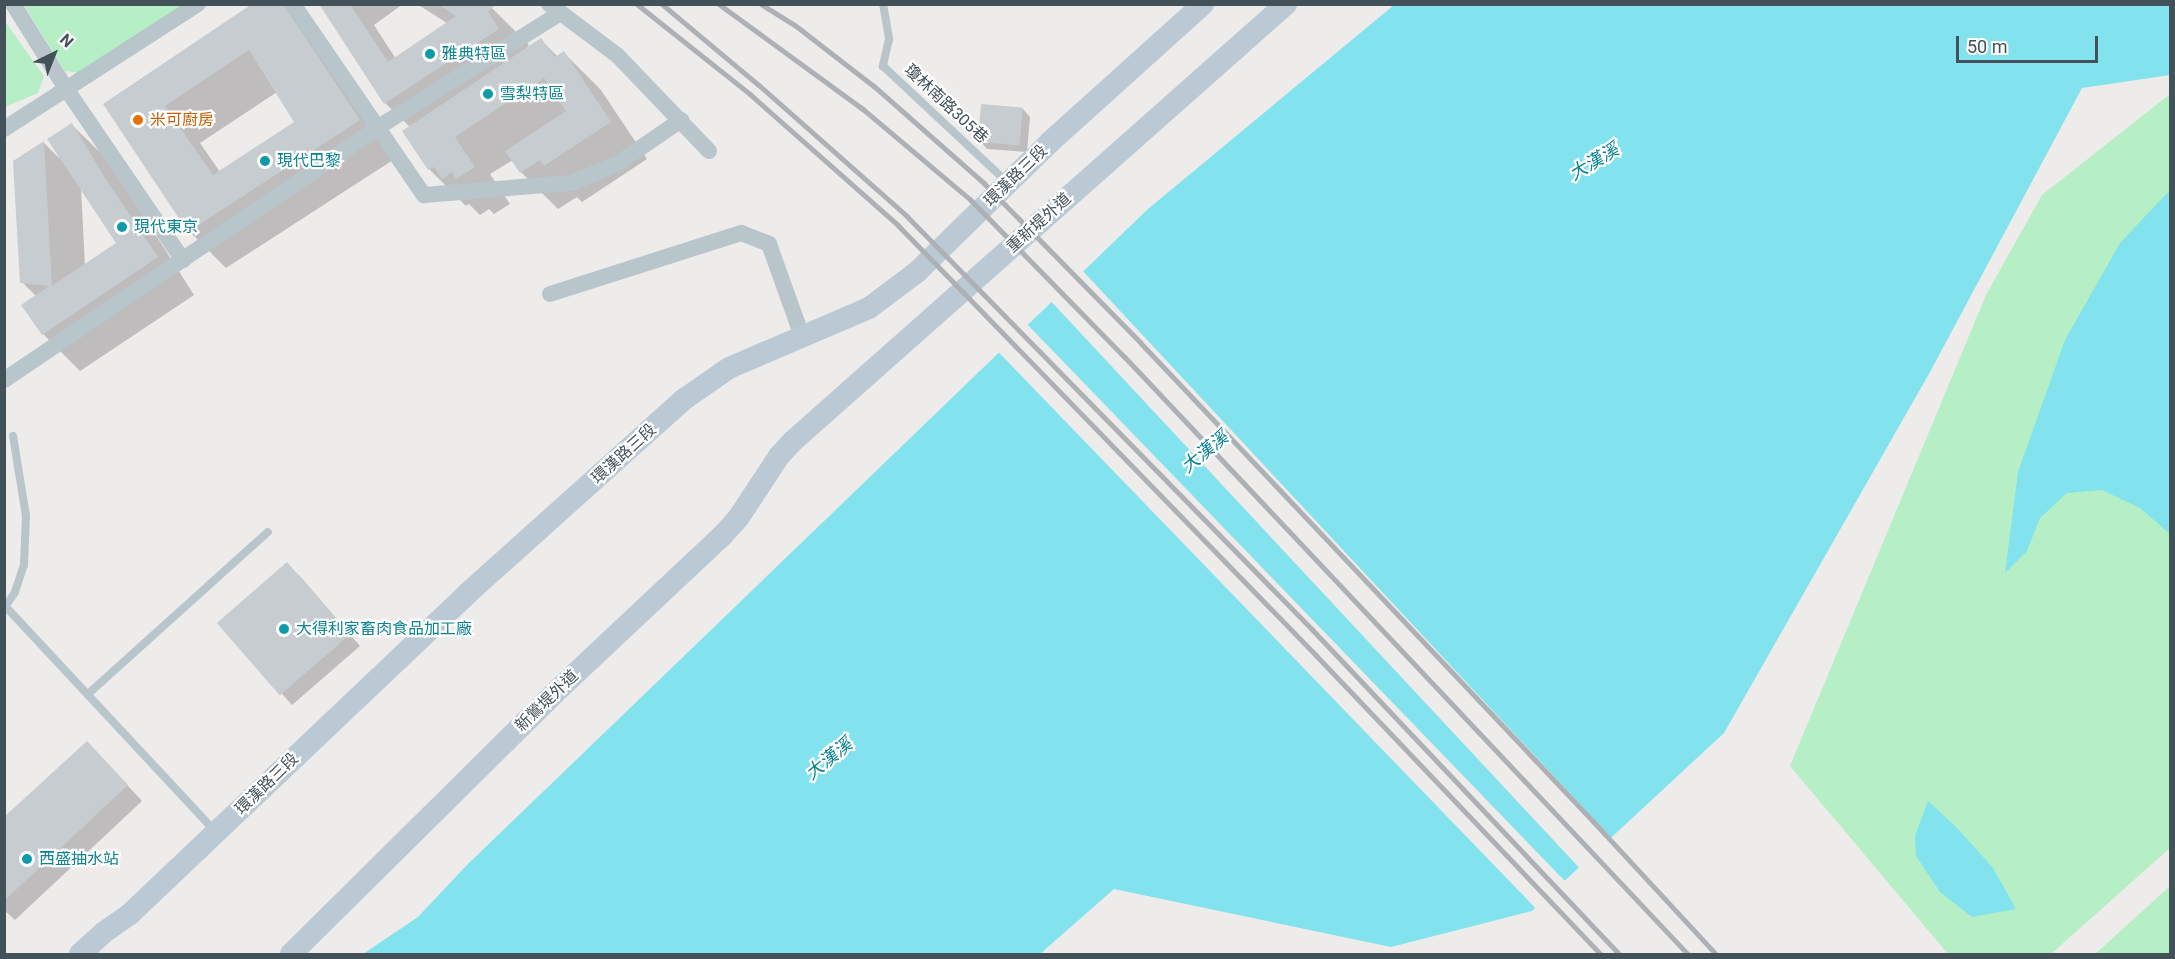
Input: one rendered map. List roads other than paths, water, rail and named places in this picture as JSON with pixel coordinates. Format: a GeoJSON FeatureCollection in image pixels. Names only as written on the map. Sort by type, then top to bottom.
{"type":"FeatureCollection","features":[{"type":"Feature","properties":{"kind":"street"},"geometry":{"type":"LineString","coordinates":[[13,4],[67,90],[183,260]]}},
{"type":"Feature","properties":{"kind":"street"},"geometry":{"type":"LineString","coordinates":[[4,129],[198,4]]}},
{"type":"Feature","properties":{"kind":"street"},"geometry":{"type":"LineString","coordinates":[[293,4],[424,195],[571,183],[617,164],[681,120]]}},
{"type":"Feature","properties":{"kind":"street","name":"環漢路三段"},"geometry":{"type":"LineString","coordinates":[[81,954],[103,933],[130,914],[468,593],[683,400],[729,368],[869,308],[917,272],[1008,183],[1203,4]]}},
{"type":"Feature","properties":{"kind":"street","name":"重新堤外道"},"geometry":{"type":"LineString","coordinates":[[793,441],[1286,4]]}},
{"type":"Feature","properties":{"kind":"street"},"geometry":{"type":"LineString","coordinates":[[4,380],[555,9],[617,56],[709,151]]}},
{"type":"Feature","properties":{"kind":"street"},"geometry":{"type":"LineString","coordinates":[[550,294],[741,233],[769,244],[802,336]]}},
{"type":"Feature","properties":{"kind":"street","name":"新鶯堤外道"},"geometry":{"type":"LineString","coordinates":[[291,954],[561,687],[722,536],[739,517],[779,456],[793,441]]}},
{"type":"Feature","properties":{"kind":"lane","name":"瓊林南路305巷"},"geometry":{"type":"LineString","coordinates":[[883,4],[890,39],[884,66],[1008,183]]}},
{"type":"Feature","properties":{"kind":"lane"},"geometry":{"type":"LineString","coordinates":[[14,436],[26,516],[24,565],[15,592],[5,608],[217,832]]}},
{"type":"Feature","properties":{"kind":"lane"},"geometry":{"type":"LineString","coordinates":[[88,694],[268,532]]}},
{"type":"Feature","properties":{"kind":"water","name":"大漢溪"},"geometry":{"type":"Polygon","coordinates":[[[1394,5],[2170,5],[2170,75],[2082,88],[1930,372],[1724,733],[1532,911],[1391,947],[1114,889],[1040,954],[363,954],[418,917],[466,866],[1148,209],[1394,5]]]}},
{"type":"Feature","properties":{"kind":"water"},"geometry":{"type":"Polygon","coordinates":[[[2170,190],[2170,534],[2140,508],[2102,490],[2067,493],[2040,518],[2027,551],[2005,573],[2018,472],[2065,340],[2120,243],[2170,190]]]}},
{"type":"Feature","properties":{"kind":"water"},"geometry":{"type":"Polygon","coordinates":[[[1928,801],[1958,829],[1993,868],[2016,909],[1972,917],[1940,892],[1916,856],[1915,836],[1928,801]]]}},
{"type":"Feature","properties":{"kind":"railway"},"geometry":{"type":"LineString","coordinates":[[637,4],[750,94],[898,225],[1316,655],[1601,954]]}},
{"type":"Feature","properties":{"kind":"railway"},"geometry":{"type":"LineString","coordinates":[[662,4],[759,85],[907,216],[1312,629],[1619,954]]}},
{"type":"Feature","properties":{"kind":"railway"},"geometry":{"type":"LineString","coordinates":[[719,4],[863,109],[971,200],[1125,357],[1688,954]]}},
{"type":"Feature","properties":{"kind":"railway"},"geometry":{"type":"LineString","coordinates":[[761,4],[795,25],[874,86],[984,183],[1141,343],[1716,954]]}},
{"type":"Feature","properties":{"kind":"place","name":"雅典特區"},"geometry":{"type":"Point","coordinates":[430,54]}},
{"type":"Feature","properties":{"kind":"place","name":"雪梨特區"},"geometry":{"type":"Point","coordinates":[488,94]}},
{"type":"Feature","properties":{"kind":"place","name":"米可廚房"},"geometry":{"type":"Point","coordinates":[138,120]}},
{"type":"Feature","properties":{"kind":"place","name":"現代巴黎"},"geometry":{"type":"Point","coordinates":[265,161]}},
{"type":"Feature","properties":{"kind":"place","name":"現代東京"},"geometry":{"type":"Point","coordinates":[122,227]}},
{"type":"Feature","properties":{"kind":"place","name":"大得利家畜肉食品加工廠"},"geometry":{"type":"Point","coordinates":[284,629]}},
{"type":"Feature","properties":{"kind":"place","name":"西盛抽水站"},"geometry":{"type":"Point","coordinates":[27,859]}}]}
